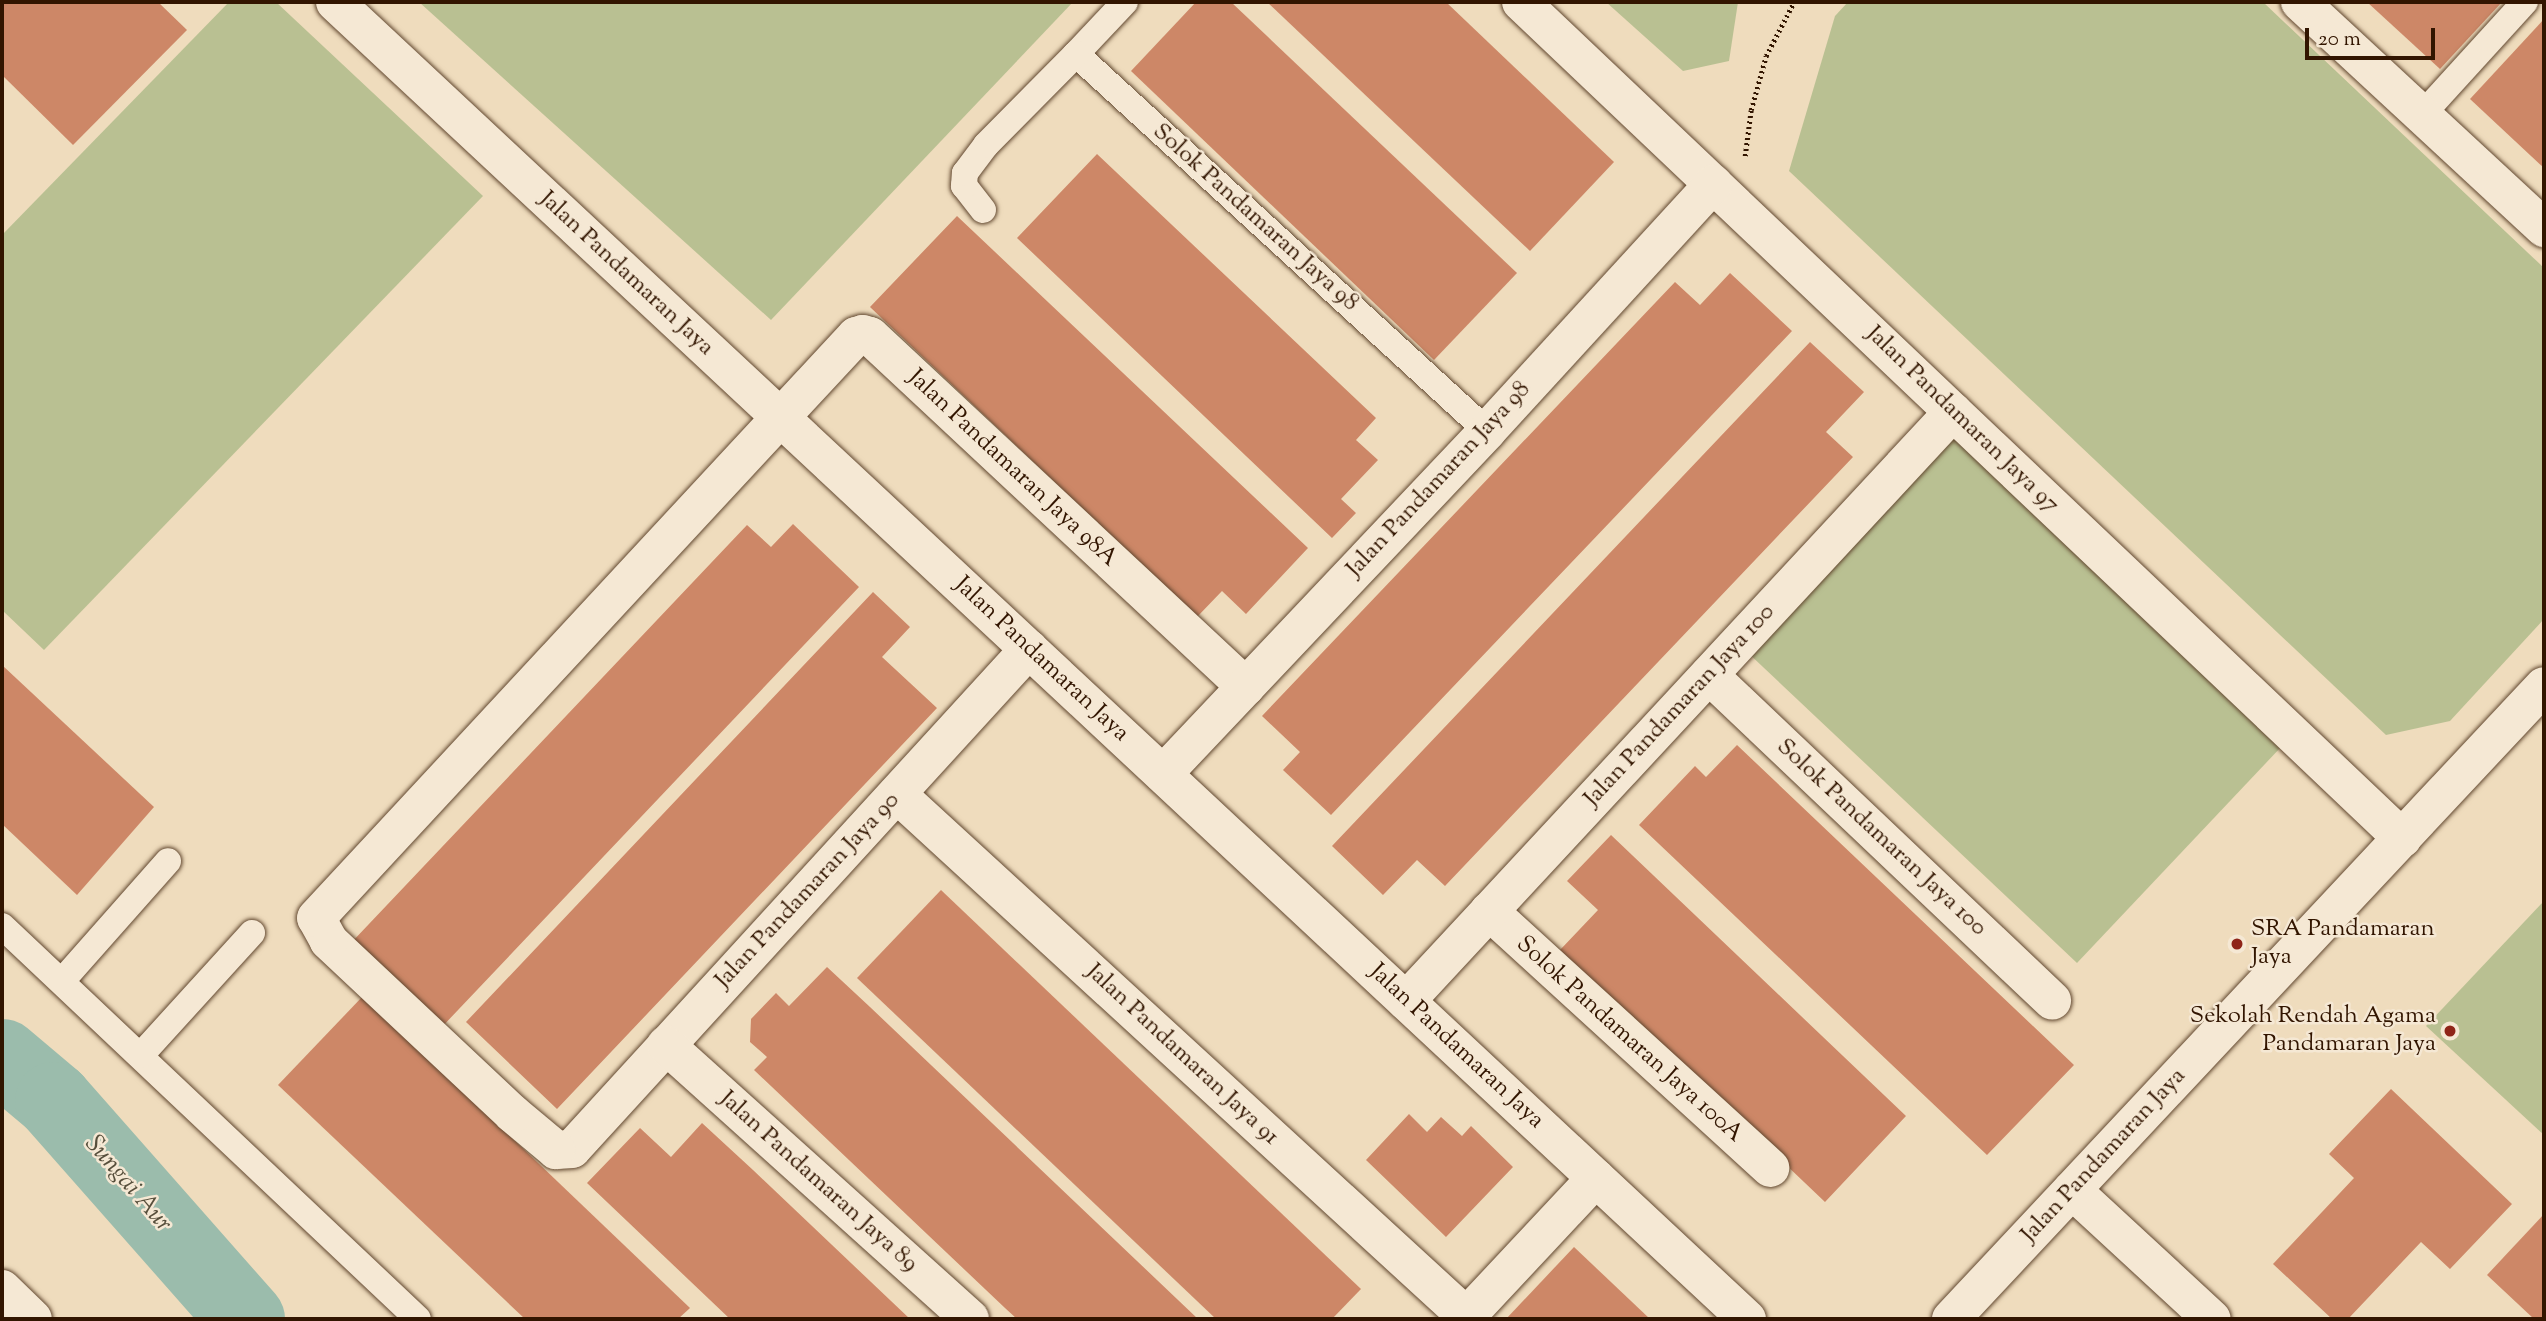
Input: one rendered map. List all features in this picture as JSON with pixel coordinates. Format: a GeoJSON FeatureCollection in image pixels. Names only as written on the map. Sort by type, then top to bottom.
{"type":"FeatureCollection","features":[{"type":"Feature","properties":{"kind":"street","name":"Jalan Pandamaran Jaya"},"geometry":{"type":"LineString","coordinates":[[335,2],[1747,1319]]}},
{"type":"Feature","properties":{"kind":"street","name":"Jalan Pandamaran Jaya 97"},"geometry":{"type":"LineString","coordinates":[[1521,2],[2402,838]]}},
{"type":"Feature","properties":{"kind":"street"},"geometry":{"type":"LineString","coordinates":[[2300,2],[2544,228]]}},
{"type":"Feature","properties":{"kind":"street","name":"Jalan Pandamaran Jaya 98"},"geometry":{"type":"LineString","coordinates":[[1163,774],[1487,431],[1726,196]]}},
{"type":"Feature","properties":{"kind":"street","name":"Jalan Pandamaran Jaya 98A"},"geometry":{"type":"LineString","coordinates":[[781,418],[856,336],[870,336],[1246,687]]}},
{"type":"Feature","properties":{"kind":"street","name":"Jalan Pandamaran Jaya 100"},"geometry":{"type":"LineString","coordinates":[[1406,1001],[1953,412]]}},
{"type":"Feature","properties":{"kind":"street","name":"Jalan Pandamaran Jaya 90"},"geometry":{"type":"LineString","coordinates":[[781,418],[316,918],[329,941],[439,1046],[556,1150],[572,1149],[1029,649]]}},
{"type":"Feature","properties":{"kind":"street","name":"Solok Pandamaran Jaya 100"},"geometry":{"type":"LineString","coordinates":[[1709,676],[2052,1000]]}},
{"type":"Feature","properties":{"kind":"street","name":"Jalan Pandamaran Jaya"},"geometry":{"type":"LineString","coordinates":[[1951,1319],[2544,687]]}},
{"type":"Feature","properties":{"kind":"street","name":"Jalan Pandamaran Jaya 91"},"geometry":{"type":"LineString","coordinates":[[897,794],[1466,1318]]}},
{"type":"Feature","properties":{"kind":"street","name":"Solok Pandamaran Jaya 100A"},"geometry":{"type":"LineString","coordinates":[[1489,911],[1770,1168]]}},
{"type":"Feature","properties":{"kind":"street","name":"Jalan Pandamaran Jaya 89"},"geometry":{"type":"LineString","coordinates":[[667,1045],[970,1319]]}},
{"type":"Feature","properties":{"kind":"street"},"geometry":{"type":"LineString","coordinates":[[1466,1318],[1596,1178]]}},
{"type":"Feature","properties":{"kind":"street"},"geometry":{"type":"LineString","coordinates":[[2072,1190],[2205,1317]]}},
{"type":"Feature","properties":{"kind":"street"},"geometry":{"type":"LineString","coordinates":[[2,1289],[33,1319]]}},
{"type":"Feature","properties":{"kind":"lane"},"geometry":{"type":"LineString","coordinates":[[983,210],[964,186],[965,173],[986,145],[1125,2]]}},
{"type":"Feature","properties":{"kind":"lane"},"geometry":{"type":"LineString","coordinates":[[2422,115],[2525,2]]}},
{"type":"Feature","properties":{"kind":"lane","name":"Solok Pandamaran Jaya 98"},"geometry":{"type":"LineString","coordinates":[[1076,54],[1487,431]]}},
{"type":"Feature","properties":{"kind":"lane"},"geometry":{"type":"LineString","coordinates":[[62,981],[167,861]]}},
{"type":"Feature","properties":{"kind":"lane"},"geometry":{"type":"LineString","coordinates":[[2,926],[418,1319]]}},
{"type":"Feature","properties":{"kind":"lane"},"geometry":{"type":"LineString","coordinates":[[141,1055],[252,933]]}},
{"type":"Feature","properties":{"kind":"path"},"geometry":{"type":"LineString","coordinates":[[1726,196],[1766,56],[1794,2]]}},
{"type":"Feature","properties":{"kind":"green space"},"geometry":{"type":"Polygon","coordinates":[[[229,2],[276,2],[483,196],[44,650],[2,610],[2,235],[229,2]]]}},
{"type":"Feature","properties":{"kind":"green space"},"geometry":{"type":"Polygon","coordinates":[[[419,2],[1073,2],[771,320],[419,2]]]}},
{"type":"Feature","properties":{"kind":"green space"},"geometry":{"type":"Polygon","coordinates":[[[1606,2],[1738,2],[1729,61],[1683,71],[1606,2]]]}},
{"type":"Feature","properties":{"kind":"green space"},"geometry":{"type":"Polygon","coordinates":[[[1848,2],[2263,2],[2544,268],[2544,619],[2450,721],[2386,735],[1789,171],[1835,16],[1848,2]]]}},
{"type":"Feature","properties":{"kind":"green space"},"geometry":{"type":"Polygon","coordinates":[[[1950,434],[2282,746],[2077,963],[1746,651],[1950,434]]]}},
{"type":"Feature","properties":{"kind":"green space"},"geometry":{"type":"Polygon","coordinates":[[[2544,901],[2544,1135],[2426,1026],[2544,901]]]}},
{"type":"Feature","properties":{"kind":"building"},"geometry":{"type":"Polygon","coordinates":[[[2,2],[158,2],[187,30],[73,145],[2,75],[2,2]]]}},
{"type":"Feature","properties":{"kind":"building"},"geometry":{"type":"Polygon","coordinates":[[[1196,2],[1231,2],[1517,273],[1434,360],[1131,71],[1196,2]]]}},
{"type":"Feature","properties":{"kind":"building"},"geometry":{"type":"Polygon","coordinates":[[[1267,2],[1446,2],[1614,162],[1530,251],[1267,2]]]}},
{"type":"Feature","properties":{"kind":"building"},"geometry":{"type":"Polygon","coordinates":[[[2367,2],[2502,2],[2440,69],[2367,2]]]}},
{"type":"Feature","properties":{"kind":"building"},"geometry":{"type":"Polygon","coordinates":[[[2544,19],[2544,168],[2470,99],[2544,19]]]}},
{"type":"Feature","properties":{"kind":"building"},"geometry":{"type":"Polygon","coordinates":[[[1097,154],[1376,418],[1356,440],[1378,460],[1341,499],[1356,513],[1332,538],[1017,238],[1097,154]]]}},
{"type":"Feature","properties":{"kind":"building"},"geometry":{"type":"Polygon","coordinates":[[[957,216],[1308,548],[1246,614],[1222,591],[1197,617],[870,307],[957,216]]]}},
{"type":"Feature","properties":{"kind":"building"},"geometry":{"type":"Polygon","coordinates":[[[1730,273],[1792,331],[1331,815],[1283,770],[1300,752],[1262,716],[1675,282],[1700,305],[1730,273]]]}},
{"type":"Feature","properties":{"kind":"building"},"geometry":{"type":"Polygon","coordinates":[[[1810,342],[1864,392],[1826,432],[1853,457],[1445,886],[1417,860],[1383,895],[1332,846],[1810,342]]]}},
{"type":"Feature","properties":{"kind":"building"},"geometry":{"type":"Polygon","coordinates":[[[793,524],[859,587],[440,1029],[350,944],[747,525],[771,547],[793,524]]]}},
{"type":"Feature","properties":{"kind":"building"},"geometry":{"type":"Polygon","coordinates":[[[873,592],[910,627],[882,657],[937,708],[557,1109],[466,1022],[873,592]]]}},
{"type":"Feature","properties":{"kind":"building"},"geometry":{"type":"Polygon","coordinates":[[[2,665],[154,807],[77,895],[2,824],[2,665]]]}},
{"type":"Feature","properties":{"kind":"building"},"geometry":{"type":"Polygon","coordinates":[[[1737,745],[2074,1065],[1987,1155],[1639,825],[1695,766],[1706,777],[1737,745]]]}},
{"type":"Feature","properties":{"kind":"building"},"geometry":{"type":"Polygon","coordinates":[[[1611,835],[1906,1116],[1825,1202],[1560,950],[1598,910],[1567,881],[1611,835]]]}},
{"type":"Feature","properties":{"kind":"building"},"geometry":{"type":"Polygon","coordinates":[[[941,890],[1361,1289],[1332,1319],[1216,1319],[857,978],[941,890]]]}},
{"type":"Feature","properties":{"kind":"building"},"geometry":{"type":"Polygon","coordinates":[[[827,967],[1198,1319],[1017,1319],[754,1070],[767,1057],[750,1042],[751,1019],[776,993],[789,1006],[827,967]]]}},
{"type":"Feature","properties":{"kind":"building"},"geometry":{"type":"Polygon","coordinates":[[[363,996],[690,1308],[678,1319],[525,1319],[278,1085],[363,996]]]}},
{"type":"Feature","properties":{"kind":"building"},"geometry":{"type":"Polygon","coordinates":[[[2391,1089],[2512,1204],[2450,1269],[2421,1242],[2348,1319],[2332,1319],[2273,1264],[2354,1178],[2329,1154],[2391,1089]]]}},
{"type":"Feature","properties":{"kind":"building"},"geometry":{"type":"Polygon","coordinates":[[[1409,1114],[1427,1132],[1441,1117],[1462,1136],[1471,1126],[1513,1167],[1446,1237],[1366,1160],[1409,1114]]]}},
{"type":"Feature","properties":{"kind":"building"},"geometry":{"type":"Polygon","coordinates":[[[702,1123],[910,1319],[730,1319],[587,1183],[640,1128],[671,1157],[702,1123]]]}},
{"type":"Feature","properties":{"kind":"building"},"geometry":{"type":"Polygon","coordinates":[[[2544,1214],[2544,1319],[2534,1319],[2487,1275],[2544,1214]]]}},
{"type":"Feature","properties":{"kind":"building"},"geometry":{"type":"Polygon","coordinates":[[[1574,1247],[1650,1319],[1506,1319],[1574,1247]]]}},
{"type":"Feature","properties":{"kind":"waterway","name":"Sungai Aur"},"geometry":{"type":"LineString","coordinates":[[2,1057],[53,1100],[246,1319]]}},
{"type":"Feature","properties":{"kind":"place","name":"SRA Pandamaran Jaya"},"geometry":{"type":"Point","coordinates":[2237,944]}},
{"type":"Feature","properties":{"kind":"place","name":"Sekolah Rendah Agama Pandamaran Jaya"},"geometry":{"type":"Point","coordinates":[2450,1031]}}]}
